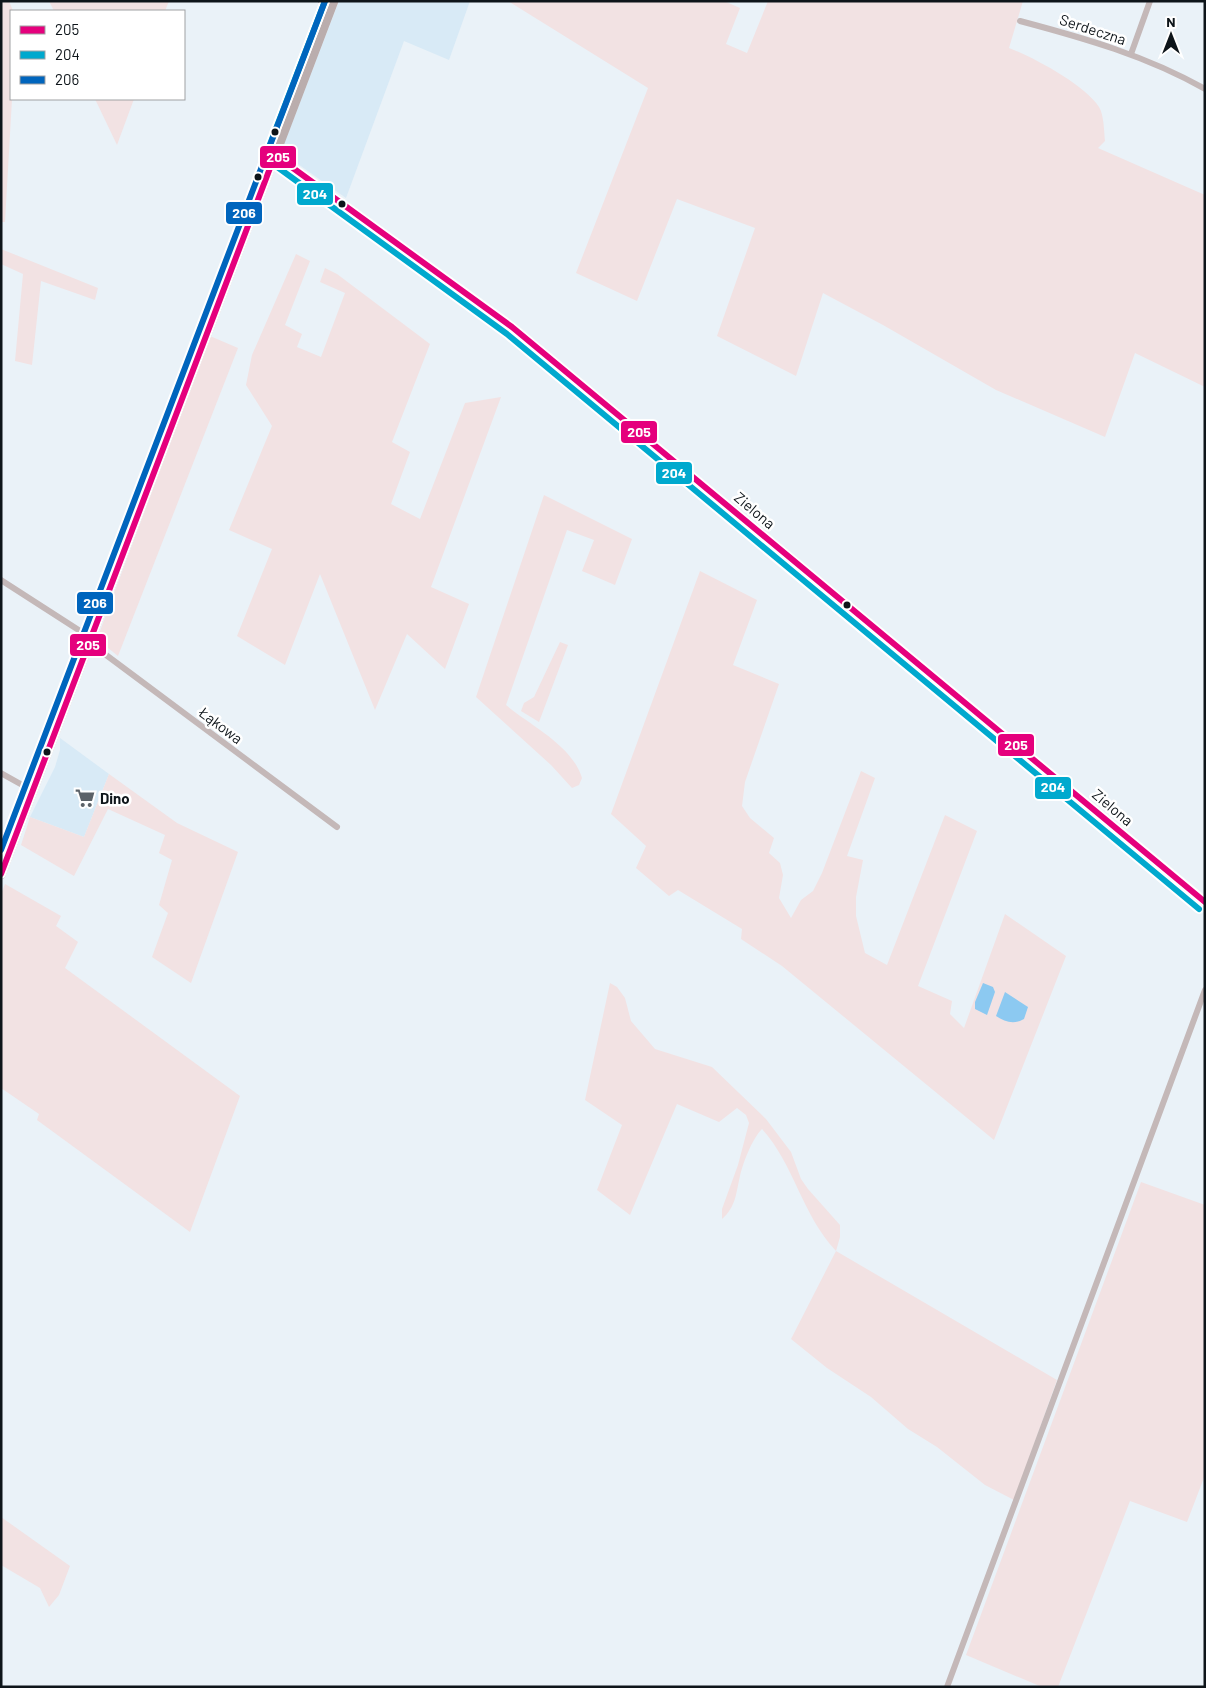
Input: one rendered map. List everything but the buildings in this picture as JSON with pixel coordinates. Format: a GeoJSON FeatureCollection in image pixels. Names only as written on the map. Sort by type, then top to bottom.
{"type":"FeatureCollection","features":[{"type":"Feature","properties":{"kind":"street"},"geometry":{"type":"LineString","coordinates":[[1,874],[333,4],[321,1]]}},
{"type":"Feature","properties":{"kind":"street"},"geometry":{"type":"LineString","coordinates":[[1131,54],[1150,1]]}},
{"type":"Feature","properties":{"kind":"street","name":"Serdeczna"},"geometry":{"type":"LineString","coordinates":[[1020,20],[1131,54],[1170,69],[1205,89]]}},
{"type":"Feature","properties":{"kind":"street","name":"Zielona"},"geometry":{"type":"LineString","coordinates":[[275,155],[512,327],[1205,902]]}},
{"type":"Feature","properties":{"kind":"street","name":"Łąkowa"},"geometry":{"type":"LineString","coordinates":[[1,580],[90,640],[337,827]]}},
{"type":"Feature","properties":{"kind":"street"},"geometry":{"type":"LineString","coordinates":[[1,773],[33,791]]}},
{"type":"Feature","properties":{"kind":"street"},"geometry":{"type":"LineString","coordinates":[[947,1687],[1205,990]]}},
{"type":"Feature","properties":{"kind":"shaded area"},"geometry":{"type":"Polygon","coordinates":[[[2,1],[9,1],[13,10],[10,10],[10,100],[12,100],[5,222],[1,222],[2,1]]]}},
{"type":"Feature","properties":{"kind":"shaded area"},"geometry":{"type":"Polygon","coordinates":[[[49,1],[169,1],[165,10],[54,10],[49,1]]]}},
{"type":"Feature","properties":{"kind":"shaded area"},"geometry":{"type":"Polygon","coordinates":[[[339,1],[470,1],[449,60],[404,41],[346,198],[281,152],[339,1]]]}},
{"type":"Feature","properties":{"kind":"shaded area"},"geometry":{"type":"Polygon","coordinates":[[[508,1],[724,1],[740,8],[726,44],[747,53],[768,1],[1023,1],[1009,48],[1058,73],[1071,81],[1092,99],[1101,110],[1104,123],[1105,141],[1098,148],[1205,195],[1205,387],[1135,353],[1105,437],[996,390],[823,293],[796,376],[717,336],[755,228],[677,199],[637,301],[576,273],[648,88],[508,1]]]}},
{"type":"Feature","properties":{"kind":"shaded area"},"geometry":{"type":"Polygon","coordinates":[[[95,100],[134,100],[117,145],[95,100]]]}},
{"type":"Feature","properties":{"kind":"shaded area"},"geometry":{"type":"Polygon","coordinates":[[[1,249],[98,288],[95,300],[41,281],[32,365],[15,361],[23,274],[1,264],[1,249]]]}},
{"type":"Feature","properties":{"kind":"shaded area"},"geometry":{"type":"Polygon","coordinates":[[[296,254],[310,261],[285,325],[302,334],[297,347],[321,357],[345,293],[320,282],[325,268],[337,274],[430,344],[392,442],[410,452],[391,504],[420,519],[465,403],[501,397],[431,587],[469,604],[445,669],[407,634],[375,710],[320,574],[285,665],[237,636],[272,549],[229,530],[272,426],[246,385],[252,355],[296,254]]]}},
{"type":"Feature","properties":{"kind":"shaded area"},"geometry":{"type":"Polygon","coordinates":[[[210,336],[238,348],[118,656],[97,639],[210,336]]]}},
{"type":"Feature","properties":{"kind":"shaded area"},"geometry":{"type":"Polygon","coordinates":[[[544,495],[632,539],[615,585],[582,571],[594,540],[567,530],[506,705],[550,737],[577,766],[582,778],[579,785],[572,788],[551,765],[476,697],[544,495]]]}},
{"type":"Feature","properties":{"kind":"shaded area"},"geometry":{"type":"Polygon","coordinates":[[[700,571],[757,600],[733,665],[779,684],[745,782],[742,806],[750,818],[774,838],[769,853],[780,863],[783,875],[779,898],[791,918],[801,900],[813,891],[822,873],[861,771],[875,778],[847,856],[863,860],[856,897],[856,916],[865,953],[887,965],[945,815],[977,831],[918,986],[952,1001],[950,1014],[964,1028],[1005,914],[1066,956],[994,1140],[782,966],[741,939],[742,929],[678,890],[669,896],[636,868],[646,846],[611,814],[700,571]]]}},
{"type":"Feature","properties":{"kind":"shaded area"},"geometry":{"type":"Polygon","coordinates":[[[560,642],[568,645],[539,722],[521,711],[524,703],[534,697],[560,642]]]}},
{"type":"Feature","properties":{"kind":"shaded area"},"geometry":{"type":"Polygon","coordinates":[[[60,738],[109,774],[84,837],[30,817],[55,767],[60,750],[60,738]]]}},
{"type":"Feature","properties":{"kind":"shaded area"},"geometry":{"type":"Polygon","coordinates":[[[109,774],[177,823],[238,852],[191,983],[152,957],[168,913],[159,905],[172,860],[159,853],[165,835],[108,809],[74,876],[21,845],[30,817],[84,837],[109,774]]]}},
{"type":"Feature","properties":{"kind":"shaded area"},"geometry":{"type":"Polygon","coordinates":[[[5,884],[61,916],[56,926],[78,942],[65,968],[240,1096],[190,1232],[37,1120],[39,1114],[1,1088],[1,894],[5,884]]]}},
{"type":"Feature","properties":{"kind":"shaded area"},"geometry":{"type":"Polygon","coordinates":[[[610,983],[617,987],[625,998],[631,1021],[655,1049],[712,1067],[766,1119],[791,1152],[801,1179],[840,1225],[840,1237],[836,1251],[824,1237],[806,1206],[791,1173],[762,1129],[751,1145],[741,1171],[733,1205],[722,1219],[722,1209],[738,1165],[749,1123],[746,1115],[737,1108],[719,1122],[677,1104],[630,1215],[597,1190],[622,1125],[585,1100],[610,983]]]}},
{"type":"Feature","properties":{"kind":"shaded area"},"geometry":{"type":"Polygon","coordinates":[[[1141,1182],[1205,1205],[1205,1475],[1187,1522],[1130,1501],[1058,1687],[1042,1687],[966,1655],[1141,1182]]]}},
{"type":"Feature","properties":{"kind":"shaded area"},"geometry":{"type":"Polygon","coordinates":[[[836,1251],[1057,1380],[1014,1500],[985,1485],[937,1447],[908,1429],[871,1397],[827,1368],[791,1339],[836,1251]]]}},
{"type":"Feature","properties":{"kind":"shaded area"},"geometry":{"type":"Polygon","coordinates":[[[1,1517],[70,1566],[59,1595],[49,1607],[40,1588],[1,1565],[1,1517]]]}},
{"type":"Feature","properties":{"kind":"water"},"geometry":{"type":"Polygon","coordinates":[[[983,983],[993,987],[995,992],[987,1015],[975,1009],[975,1002],[983,983]]]}},
{"type":"Feature","properties":{"kind":"water"},"geometry":{"type":"Polygon","coordinates":[[[1005,992],[1028,1007],[1024,1019],[1010,1022],[996,1016],[1005,992]]]}},
{"type":"Feature","properties":{"kind":"transit line","name":"204"},"geometry":{"type":"LineString","coordinates":[[325,1],[267,152],[269,161],[507,334],[1199,909]]}},
{"type":"Feature","properties":{"kind":"transit line","name":"206"},"geometry":{"type":"LineString","coordinates":[[1,850],[325,1]]}},
{"type":"Feature","properties":{"kind":"transit line","name":"205"},"geometry":{"type":"LineString","coordinates":[[1,874],[275,155],[512,327],[1205,902]]}},
{"type":"Feature","properties":{"kind":"place","name":"Dino"},"geometry":{"type":"Point","coordinates":[85,798]}}]}
